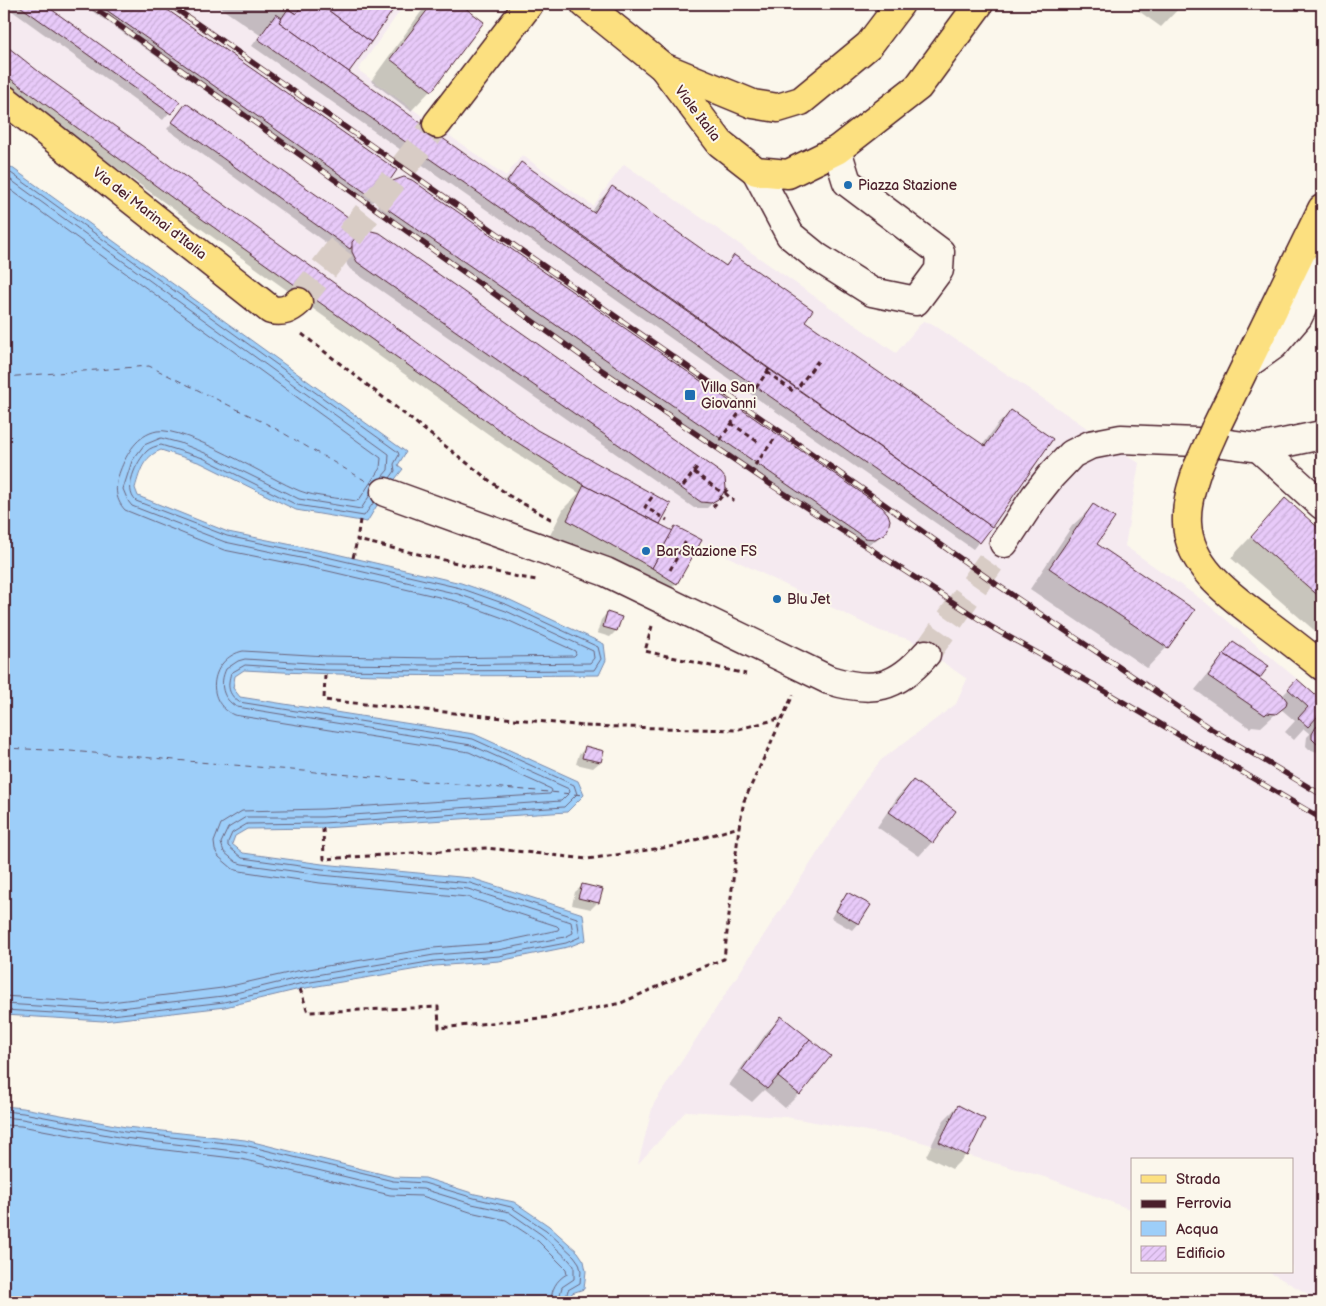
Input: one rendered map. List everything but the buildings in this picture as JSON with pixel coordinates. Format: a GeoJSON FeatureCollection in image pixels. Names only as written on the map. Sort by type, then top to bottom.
{"type":"FeatureCollection","features":[{"type":"Feature","properties":{"kind":"main road"},"geometry":{"type":"LineString","coordinates":[[437,124],[529,4]]}},
{"type":"Feature","properties":{"kind":"main road"},"geometry":{"type":"LineString","coordinates":[[585,4],[663,67]]}},
{"type":"Feature","properties":{"kind":"main road","name":"Viale Italia"},"geometry":{"type":"LineString","coordinates":[[663,67],[753,104],[778,108],[801,101],[869,45],[900,4]]}},
{"type":"Feature","properties":{"kind":"main road"},"geometry":{"type":"LineString","coordinates":[[756,171],[788,174],[837,150],[918,87],[979,4]]}},
{"type":"Feature","properties":{"kind":"main road","name":"Viale Italia"},"geometry":{"type":"LineString","coordinates":[[663,67],[720,143],[756,171]]}},
{"type":"Feature","properties":{"kind":"main road","name":"Via dei Marinai d'Italia"},"geometry":{"type":"LineString","coordinates":[[4,99],[271,310]]}},
{"type":"Feature","properties":{"kind":"main road"},"geometry":{"type":"LineString","coordinates":[[1322,209],[1198,467],[1188,498],[1187,523],[1191,542],[1199,560],[1210,575],[1227,593],[1322,666]]}},
{"type":"Feature","properties":{"kind":"main road"},"geometry":{"type":"LineString","coordinates":[[271,310],[282,312],[290,310],[298,302]]}},
{"type":"Feature","properties":{"kind":"street"},"geometry":{"type":"LineString","coordinates":[[756,171],[790,235],[817,257],[872,292],[916,301],[939,270],[940,252],[847,182],[837,150]]}},
{"type":"Feature","properties":{"kind":"street"},"geometry":{"type":"LineString","coordinates":[[1246,365],[1274,345],[1298,317],[1322,268]]}},
{"type":"Feature","properties":{"kind":"street"},"geometry":{"type":"LineString","coordinates":[[1004,543],[1035,496],[1051,476],[1072,454],[1090,445],[1121,439],[1222,443],[1259,448],[1322,435]]}},
{"type":"Feature","properties":{"kind":"street"},"geometry":{"type":"LineString","coordinates":[[1259,448],[1322,505]]}},
{"type":"Feature","properties":{"kind":"street"},"geometry":{"type":"LineString","coordinates":[[385,492],[606,572],[787,661],[829,680],[849,686],[869,687],[902,678],[926,654]]}},
{"type":"Feature","properties":{"kind":"path"},"geometry":{"type":"LineString","coordinates":[[271,310],[508,495],[558,523]]}},
{"type":"Feature","properties":{"kind":"path"},"geometry":{"type":"LineString","coordinates":[[799,386],[818,361]]}},
{"type":"Feature","properties":{"kind":"path"},"geometry":{"type":"LineString","coordinates":[[756,388],[768,371],[794,392]]}},
{"type":"Feature","properties":{"kind":"path"},"geometry":{"type":"LineString","coordinates":[[720,440],[739,413]]}},
{"type":"Feature","properties":{"kind":"path"},"geometry":{"type":"LineString","coordinates":[[732,424],[758,442]]}},
{"type":"Feature","properties":{"kind":"path"},"geometry":{"type":"LineString","coordinates":[[755,465],[769,450],[776,438]]}},
{"type":"Feature","properties":{"kind":"path"},"geometry":{"type":"LineString","coordinates":[[683,486],[699,464]]}},
{"type":"Feature","properties":{"kind":"path"},"geometry":{"type":"LineString","coordinates":[[694,472],[734,501]]}},
{"type":"Feature","properties":{"kind":"path"},"geometry":{"type":"LineString","coordinates":[[713,507],[723,492],[730,486]]}},
{"type":"Feature","properties":{"kind":"path"},"geometry":{"type":"LineString","coordinates":[[652,497],[645,508],[667,520]]}},
{"type":"Feature","properties":{"kind":"path"},"geometry":{"type":"LineString","coordinates":[[353,558],[360,520]]}},
{"type":"Feature","properties":{"kind":"path"},"geometry":{"type":"LineString","coordinates":[[669,573],[687,539]]}},
{"type":"Feature","properties":{"kind":"path"},"geometry":{"type":"LineString","coordinates":[[357,540],[501,574],[541,580]]}},
{"type":"Feature","properties":{"kind":"path"},"geometry":{"type":"LineString","coordinates":[[660,600],[645,651],[750,675]]}},
{"type":"Feature","properties":{"kind":"path"},"geometry":{"type":"LineString","coordinates":[[645,624],[652,628]]}},
{"type":"Feature","properties":{"kind":"path"},"geometry":{"type":"LineString","coordinates":[[325,675],[324,700],[575,725],[735,730],[783,718]]}},
{"type":"Feature","properties":{"kind":"path"},"geometry":{"type":"LineString","coordinates":[[300,989],[308,1012],[438,1008],[439,1028],[552,1016],[621,1003],[724,959],[738,827],[744,801],[794,694]]}},
{"type":"Feature","properties":{"kind":"path"},"geometry":{"type":"LineString","coordinates":[[323,828],[324,859],[487,848],[588,859],[675,846],[738,827]]}},
{"type":"Feature","properties":{"kind":"shaded area"},"geometry":{"type":"Polygon","coordinates":[[[4,4],[405,4],[358,70],[506,176],[522,155],[593,206],[624,164],[896,353],[923,321],[931,323],[1139,463],[1125,546],[1205,602],[1322,702],[1322,1302],[1273,1274],[1294,1274],[1294,1158],[1131,1158],[1131,1210],[1048,1178],[907,1138],[786,1117],[686,1111],[638,1164],[653,1105],[865,780],[881,760],[956,704],[967,679],[911,640],[880,631],[708,547],[676,526],[673,531],[584,485],[512,439],[178,202],[4,74],[4,4]]]}},
{"type":"Feature","properties":{"kind":"water"},"geometry":{"type":"Polygon","coordinates":[[[4,162],[406,452],[398,465],[403,469],[385,492],[367,522],[296,510],[201,463],[161,450],[150,457],[143,465],[135,488],[138,496],[228,532],[332,553],[461,583],[510,600],[604,644],[606,660],[599,675],[377,675],[244,670],[235,676],[233,688],[240,697],[474,734],[578,781],[584,795],[567,812],[323,828],[247,829],[235,836],[232,844],[243,853],[322,864],[471,878],[583,914],[586,940],[568,947],[499,961],[435,966],[300,989],[225,1007],[103,1021],[4,1015],[4,162]]]}},
{"type":"Feature","properties":{"kind":"water"},"geometry":{"type":"Polygon","coordinates":[[[4,1106],[126,1127],[245,1140],[394,1177],[425,1178],[475,1194],[514,1202],[549,1226],[578,1252],[584,1261],[586,1271],[584,1289],[572,1293],[570,1302],[4,1302],[4,1106]]]}},
{"type":"Feature","properties":{"kind":"ferry route"},"geometry":{"type":"LineString","coordinates":[[4,377],[149,366],[271,426],[373,485]]}},
{"type":"Feature","properties":{"kind":"ferry route"},"geometry":{"type":"LineString","coordinates":[[4,748],[70,751],[584,795]]}},
{"type":"Feature","properties":{"kind":"tunnel"},"geometry":{"type":"LineString","coordinates":[[298,302],[437,124]]}},
{"type":"Feature","properties":{"kind":"tunnel"},"geometry":{"type":"LineString","coordinates":[[926,654],[1004,543]]}},
{"type":"Feature","properties":{"kind":"railway"},"geometry":{"type":"LineString","coordinates":[[89,4],[587,360],[776,488],[993,628],[1322,819]]}},
{"type":"Feature","properties":{"kind":"railway"},"geometry":{"type":"LineString","coordinates":[[169,4],[996,584],[1208,727],[1322,795]]}},
{"type":"Feature","properties":{"kind":"place","name":"Piazza Stazione"},"geometry":{"type":"Point","coordinates":[848,185]}},
{"type":"Feature","properties":{"kind":"place","name":"Villa San Giovanni"},"geometry":{"type":"Point","coordinates":[690,395]}},
{"type":"Feature","properties":{"kind":"place","name":"Bar Stazione FS"},"geometry":{"type":"Point","coordinates":[646,551]}},
{"type":"Feature","properties":{"kind":"place","name":"Blu Jet"},"geometry":{"type":"Point","coordinates":[777,599]}}]}
